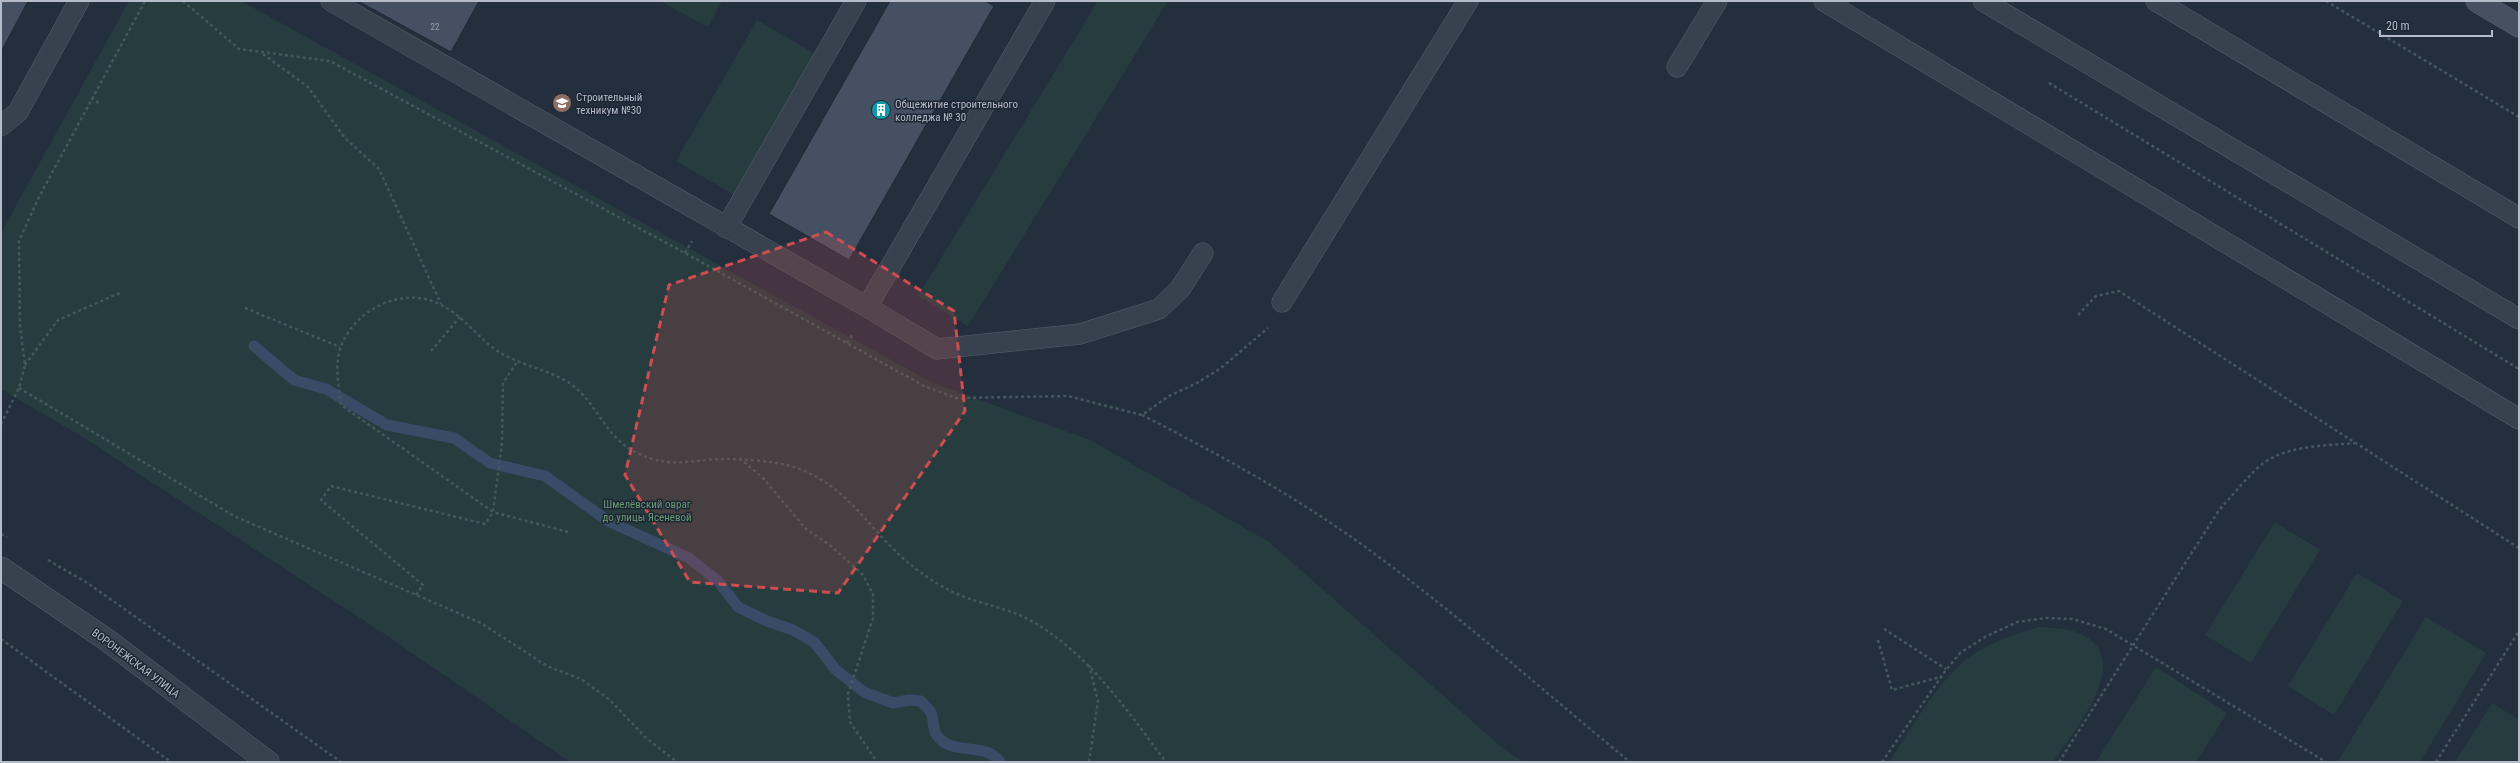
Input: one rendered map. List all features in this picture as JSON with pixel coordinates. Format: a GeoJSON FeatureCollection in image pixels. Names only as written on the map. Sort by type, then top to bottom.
{"type":"FeatureCollection","features":[{"type":"Feature","properties":{"kind":"main road"},"geometry":{"type":"LineString","coordinates":[[2477,1],[2519,26]]}},
{"type":"Feature","properties":{"kind":"street","name":"ВОРОНЕЖСКАЯ УЛИЦА"},"geometry":{"type":"LineString","coordinates":[[1,568],[107,640],[268,762]]}},
{"type":"Feature","properties":{"kind":"lane"},"geometry":{"type":"LineString","coordinates":[[1,126],[18,112],[79,1]]}},
{"type":"Feature","properties":{"kind":"lane"},"geometry":{"type":"LineString","coordinates":[[331,1],[726,228],[867,307],[937,349],[1080,334],[1159,309],[1180,289],[1203,253]]}},
{"type":"Feature","properties":{"kind":"lane"},"geometry":{"type":"LineString","coordinates":[[726,228],[856,1]]}},
{"type":"Feature","properties":{"kind":"lane"},"geometry":{"type":"LineString","coordinates":[[867,307],[1045,1]]}},
{"type":"Feature","properties":{"kind":"lane"},"geometry":{"type":"LineString","coordinates":[[1282,302],[1468,1]]}},
{"type":"Feature","properties":{"kind":"lane"},"geometry":{"type":"LineString","coordinates":[[1677,67],[1717,1]]}},
{"type":"Feature","properties":{"kind":"lane"},"geometry":{"type":"LineString","coordinates":[[1824,1],[2519,420]]}},
{"type":"Feature","properties":{"kind":"lane"},"geometry":{"type":"LineString","coordinates":[[1983,1],[2519,319]]}},
{"type":"Feature","properties":{"kind":"lane"},"geometry":{"type":"LineString","coordinates":[[2156,1],[2519,218]]}},
{"type":"Feature","properties":{"kind":"path"},"geometry":{"type":"LineString","coordinates":[[25,365],[20,326],[19,241],[39,197],[91,98],[145,1]]}},
{"type":"Feature","properties":{"kind":"path"},"geometry":{"type":"LineString","coordinates":[[183,1],[239,49],[330,61],[924,386],[956,398],[1068,396],[1142,415],[1279,488],[1368,548],[1481,635],[1630,762]]}},
{"type":"Feature","properties":{"kind":"path"},"geometry":{"type":"LineString","coordinates":[[2326,1],[2519,117]]}},
{"type":"Feature","properties":{"kind":"path"},"geometry":{"type":"LineString","coordinates":[[262,53],[308,87],[345,138],[379,169],[442,304]]}},
{"type":"Feature","properties":{"kind":"path"},"geometry":{"type":"LineString","coordinates":[[2049,83],[2519,368]]}},
{"type":"Feature","properties":{"kind":"path"},"geometry":{"type":"LineString","coordinates":[[91,98],[99,103]]}},
{"type":"Feature","properties":{"kind":"path"},"geometry":{"type":"LineString","coordinates":[[2078,315],[2096,296],[2118,291],[2519,548]]}},
{"type":"Feature","properties":{"kind":"path"},"geometry":{"type":"LineString","coordinates":[[1,424],[19,388],[25,365],[58,320],[122,292]]}},
{"type":"Feature","properties":{"kind":"path"},"geometry":{"type":"LineString","coordinates":[[568,532],[493,512],[341,405],[338,379],[340,347],[359,320],[369,310],[384,303],[402,298],[421,298],[442,304],[460,317],[496,350],[517,362],[554,374],[573,386],[590,404],[616,440],[634,452],[654,460],[674,464],[724,459],[774,462],[795,467],[816,476],[834,487],[854,504],[911,565],[947,590],[1025,618],[1066,645],[1089,665],[1116,696],[1166,762]]}},
{"type":"Feature","properties":{"kind":"path"},"geometry":{"type":"LineString","coordinates":[[245,308],[340,347]]}},
{"type":"Feature","properties":{"kind":"path"},"geometry":{"type":"LineString","coordinates":[[431,350],[460,317]]}},
{"type":"Feature","properties":{"kind":"path"},"geometry":{"type":"LineString","coordinates":[[1142,415],[1169,396],[1197,383],[1221,368],[1274,323]]}},
{"type":"Feature","properties":{"kind":"path"},"geometry":{"type":"LineString","coordinates":[[416,595],[423,585],[321,500],[331,486],[485,524],[493,512],[502,443],[504,383],[517,362]]}},
{"type":"Feature","properties":{"kind":"path"},"geometry":{"type":"LineString","coordinates":[[19,388],[234,516],[481,623],[547,666],[581,679],[610,700],[645,737],[677,762]]}},
{"type":"Feature","properties":{"kind":"path"},"geometry":{"type":"LineString","coordinates":[[2059,762],[2219,510],[2262,465],[2298,448],[2356,443]]}},
{"type":"Feature","properties":{"kind":"path"},"geometry":{"type":"LineString","coordinates":[[744,461],[764,479],[805,528],[831,546],[863,575],[873,594],[873,618],[848,694],[850,722],[877,762]]}},
{"type":"Feature","properties":{"kind":"path"},"geometry":{"type":"LineString","coordinates":[[1,534],[8,537]]}},
{"type":"Feature","properties":{"kind":"path"},"geometry":{"type":"LineString","coordinates":[[42,556],[89,584],[341,762]]}},
{"type":"Feature","properties":{"kind":"path"},"geometry":{"type":"LineString","coordinates":[[1882,762],[1941,676],[1960,653],[1985,637],[2017,622],[2046,618],[2073,619],[2106,629],[2326,762]]}},
{"type":"Feature","properties":{"kind":"path"},"geometry":{"type":"LineString","coordinates":[[1884,629],[1946,670]]}},
{"type":"Feature","properties":{"kind":"path"},"geometry":{"type":"LineString","coordinates":[[2436,762],[2519,631]]}},
{"type":"Feature","properties":{"kind":"path"},"geometry":{"type":"LineString","coordinates":[[1,639],[171,762]]}},
{"type":"Feature","properties":{"kind":"path"},"geometry":{"type":"LineString","coordinates":[[1878,640],[1892,690],[1941,676]]}},
{"type":"Feature","properties":{"kind":"path"},"geometry":{"type":"LineString","coordinates":[[1089,665],[1098,701],[1089,762]]}},
{"type":"Feature","properties":{"kind":"highlighted area"},"geometry":{"type":"Polygon","coordinates":[[[826,232],[954,311],[965,411],[838,593],[690,582],[625,475],[669,285],[826,232]]]}},
{"type":"Feature","properties":{"kind":"green space","name":"Шмелёвский овраг до улицы Ясеневой"},"geometry":{"type":"Polygon","coordinates":[[[129,1],[241,1],[933,383],[1090,440],[1269,542],[1498,744],[1523,762],[570,762],[383,633],[81,436],[1,389],[1,233],[129,1]]]}},
{"type":"Feature","properties":{"kind":"green space"},"geometry":{"type":"Polygon","coordinates":[[[660,1],[722,1],[708,27],[660,1]]]}},
{"type":"Feature","properties":{"kind":"green space"},"geometry":{"type":"Polygon","coordinates":[[[1098,1],[1168,1],[968,326],[918,296],[1098,1]]]}},
{"type":"Feature","properties":{"kind":"green space"},"geometry":{"type":"Polygon","coordinates":[[[757,20],[817,55],[736,196],[676,161],[757,20]]]}},
{"type":"Feature","properties":{"kind":"green space"},"geometry":{"type":"Polygon","coordinates":[[[2275,522],[2320,550],[2251,663],[2205,635],[2275,522]]]}},
{"type":"Feature","properties":{"kind":"green space"},"geometry":{"type":"Polygon","coordinates":[[[2357,573],[2403,601],[2334,715],[2288,686],[2357,573]]]}},
{"type":"Feature","properties":{"kind":"green space"},"geometry":{"type":"Polygon","coordinates":[[[2426,617],[2486,653],[2420,762],[2338,761],[2426,617]]]}},
{"type":"Feature","properties":{"kind":"green space"},"geometry":{"type":"Polygon","coordinates":[[[2039,627],[2073,631],[2093,642],[2102,656],[2102,673],[2097,692],[2087,712],[2053,762],[1889,762],[1934,694],[1967,659],[1983,648],[1992,644],[2039,627]]]}},
{"type":"Feature","properties":{"kind":"green space"},"geometry":{"type":"Polygon","coordinates":[[[2156,667],[2227,713],[2196,762],[2096,762],[2156,667]]]}},
{"type":"Feature","properties":{"kind":"green space"},"geometry":{"type":"Polygon","coordinates":[[[2492,703],[2519,720],[2519,762],[2455,762],[2492,703]]]}},
{"type":"Feature","properties":{"kind":"building"},"geometry":{"type":"Polygon","coordinates":[[[1,1],[28,1],[1,52],[1,1]]]}},
{"type":"Feature","properties":{"kind":"building"},"geometry":{"type":"Polygon","coordinates":[[[358,1],[479,1],[451,52],[358,1]]]}},
{"type":"Feature","properties":{"kind":"building","name":"Общежитие строительного колледжа № 30"},"geometry":{"type":"Polygon","coordinates":[[[890,1],[985,1],[994,6],[849,260],[769,214],[890,1]]]}},
{"type":"Feature","properties":{"kind":"waterway"},"geometry":{"type":"LineString","coordinates":[[254,346],[294,380],[326,389],[387,425],[454,438],[490,463],[545,476],[608,521],[689,558],[718,581],[738,607],[767,621],[793,630],[814,642],[836,670],[864,692],[893,703],[909,700],[921,701],[931,713],[935,732],[945,743],[959,748],[988,753],[995,756],[1000,762]]}},
{"type":"Feature","properties":{"kind":"place","name":"Строительный техникум №30"},"geometry":{"type":"Point","coordinates":[562,103]}},
{"type":"Feature","properties":{"kind":"place","name":"Общежитие строительного колледжа № 30"},"geometry":{"type":"Point","coordinates":[881,110]}}]}
